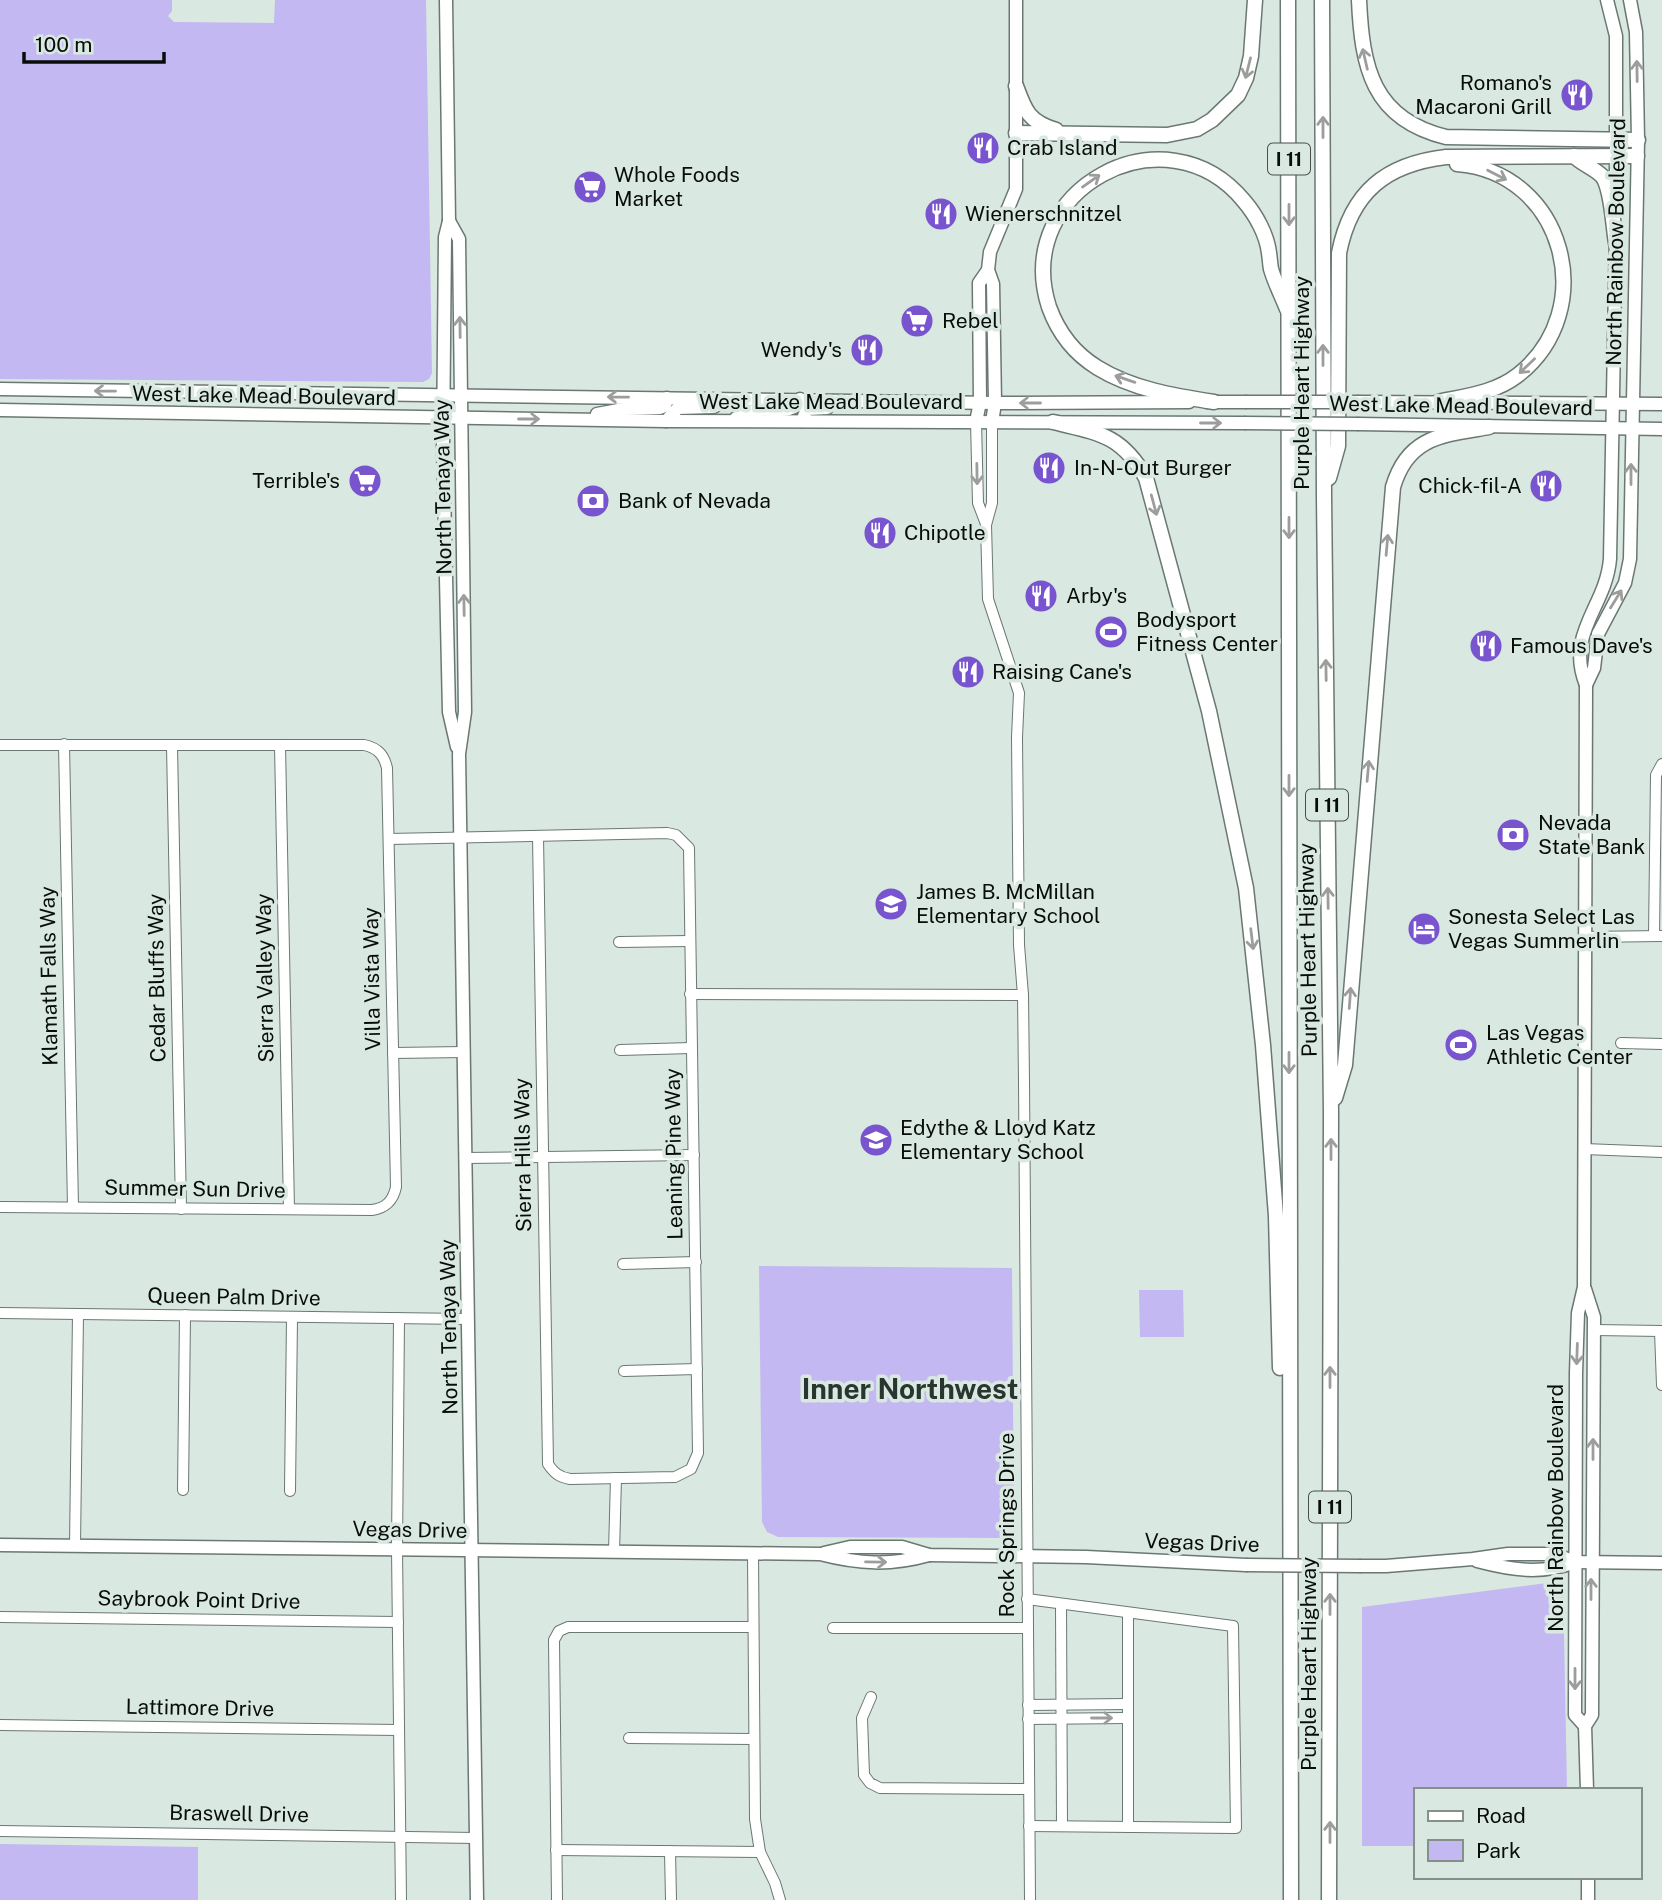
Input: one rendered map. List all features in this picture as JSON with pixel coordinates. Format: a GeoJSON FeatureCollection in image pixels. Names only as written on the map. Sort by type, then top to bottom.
{"type":"FeatureCollection","features":[{"type":"Feature","properties":{"kind":"highway"},"geometry":{"type":"LineString","coordinates":[[1016,133],[1178,135],[1197,129],[1212,120],[1238,95],[1246,78],[1251,56],[1255,0]]}},
{"type":"Feature","properties":{"kind":"highway","name":"Purple Heart Highway"},"geometry":{"type":"LineString","coordinates":[[1288,0],[1291,1900]]}},
{"type":"Feature","properties":{"kind":"highway","name":"Purple Heart Highway"},"geometry":{"type":"LineString","coordinates":[[1322,0],[1331,1113],[1329,1900]]}},
{"type":"Feature","properties":{"kind":"highway"},"geometry":{"type":"LineString","coordinates":[[1359,0],[1363,53],[1369,75],[1380,95],[1395,112],[1411,124],[1429,133],[1446,137],[1638,140]]}},
{"type":"Feature","properties":{"kind":"highway"},"geometry":{"type":"LineString","coordinates":[[1016,86],[1032,119],[1059,133]]}},
{"type":"Feature","properties":{"kind":"highway"},"geometry":{"type":"LineString","coordinates":[[1574,156],[1602,176],[1607,186],[1616,243]]}},
{"type":"Feature","properties":{"kind":"highway"},"geometry":{"type":"LineString","coordinates":[[1324,496],[1338,446],[1338,265],[1341,241],[1346,223],[1363,197],[1382,177],[1420,160],[1446,157],[1637,156]]}},
{"type":"Feature","properties":{"kind":"highway"},"geometry":{"type":"LineString","coordinates":[[1214,402],[1172,396],[1110,374],[1082,356],[1067,340],[1051,312],[1045,290],[1044,268],[1049,236],[1072,198],[1088,183],[1107,171],[1138,161],[1171,160],[1213,174],[1239,195],[1258,222],[1269,251],[1270,268],[1290,317]]}},
{"type":"Feature","properties":{"kind":"highway"},"geometry":{"type":"LineString","coordinates":[[1341,241],[1360,209],[1381,187],[1418,169],[1444,164],[1465,165],[1497,175],[1525,194],[1548,222],[1561,253],[1563,295],[1558,318],[1536,359],[1500,386],[1438,402]]}},
{"type":"Feature","properties":{"kind":"highway"},"geometry":{"type":"LineString","coordinates":[[1053,422],[1098,433],[1114,440],[1123,446],[1141,470],[1152,496],[1209,710],[1240,855],[1255,962],[1276,1216],[1278,1337],[1289,1474]]}},
{"type":"Feature","properties":{"kind":"highway"},"geometry":{"type":"LineString","coordinates":[[1331,1113],[1345,1065],[1393,487],[1402,464],[1417,447],[1438,436],[1489,427]]}},
{"type":"Feature","properties":{"kind":"main road","name":"North Tenaya Way"},"geometry":{"type":"LineString","coordinates":[[446,0],[449,221],[445,237],[444,418],[448,675],[449,712],[459,754]]}},
{"type":"Feature","properties":{"kind":"main road","name":"Rock Springs Drive"},"geometry":{"type":"LineString","coordinates":[[992,422],[995,403],[993,284],[988,270],[990,253],[1016,189],[1016,0]]}},
{"type":"Feature","properties":{"kind":"main road","name":"North Rainbow Boulevard"},"geometry":{"type":"LineString","coordinates":[[1585,1726],[1575,1715],[1578,1313],[1584,1287],[1586,685],[1579,668],[1582,636],[1605,586],[1611,559],[1616,36],[1607,0]]}},
{"type":"Feature","properties":{"kind":"main road","name":"North Rainbow Boulevard"},"geometry":{"type":"LineString","coordinates":[[1586,685],[1594,668],[1598,634],[1620,594],[1629,570],[1638,140],[1636,32],[1630,0]]}},
{"type":"Feature","properties":{"kind":"main road","name":"North Tenaya Way"},"geometry":{"type":"LineString","coordinates":[[449,221],[459,239],[465,712],[459,754],[477,1900]]}},
{"type":"Feature","properties":{"kind":"main road","name":"Rock Springs Drive"},"geometry":{"type":"LineString","coordinates":[[976,422],[980,402],[979,283],[988,270]]}},
{"type":"Feature","properties":{"kind":"main road","name":"West Lake Mead Boulevard"},"geometry":{"type":"LineString","coordinates":[[0,389],[995,403],[1662,404]]}},
{"type":"Feature","properties":{"kind":"main road"},"geometry":{"type":"LineString","coordinates":[[0,399],[37,390]]}},
{"type":"Feature","properties":{"kind":"main road"},"geometry":{"type":"LineString","coordinates":[[223,393],[223,413]]}},
{"type":"Feature","properties":{"kind":"main road"},"geometry":{"type":"LineString","coordinates":[[572,419],[624,409],[660,408],[664,406],[667,398]]}},
{"type":"Feature","properties":{"kind":"main road"},"geometry":{"type":"LineString","coordinates":[[666,421],[677,408],[713,407],[732,399]]}},
{"type":"Feature","properties":{"kind":"main road"},"geometry":{"type":"LineString","coordinates":[[729,421],[760,410],[791,409],[798,405],[800,399]]}},
{"type":"Feature","properties":{"kind":"main road"},"geometry":{"type":"LineString","coordinates":[[802,421],[807,409],[852,408],[882,400]]}},
{"type":"Feature","properties":{"kind":"main road","name":"West Lake Mead Boulevard"},"geometry":{"type":"LineString","coordinates":[[0,410],[666,421],[1360,424],[1662,429]]}},
{"type":"Feature","properties":{"kind":"main road"},"geometry":{"type":"LineString","coordinates":[[447,606],[457,656],[464,660]]}},
{"type":"Feature","properties":{"kind":"main road"},"geometry":{"type":"LineString","coordinates":[[448,675],[455,678],[465,712]]}},
{"type":"Feature","properties":{"kind":"main road","name":"North Rainbow Boulevard"},"geometry":{"type":"LineString","coordinates":[[1584,1287],[1594,1317],[1592,1715],[1585,1726],[1587,1788]]}},
{"type":"Feature","properties":{"kind":"main road","name":"Vegas Drive"},"geometry":{"type":"LineString","coordinates":[[0,1545],[821,1554],[850,1562],[902,1562],[929,1555],[1360,1566],[1472,1559],[1507,1569],[1555,1570],[1575,1562],[1662,1563]]}},
{"type":"Feature","properties":{"kind":"main road"},"geometry":{"type":"LineString","coordinates":[[1588,1879],[1588,1900]]}},
{"type":"Feature","properties":{"kind":"street","name":"Rock Springs Drive"},"geometry":{"type":"LineString","coordinates":[[976,422],[978,503],[986,524]]}},
{"type":"Feature","properties":{"kind":"street","name":"Rock Springs Drive"},"geometry":{"type":"LineString","coordinates":[[992,422],[992,503],[986,524],[988,599],[1013,668],[1019,693],[1017,737],[1019,945],[1023,995],[1030,1900]]}},
{"type":"Feature","properties":{"kind":"street","name":"Klamath Falls Way"},"geometry":{"type":"LineString","coordinates":[[64,744],[73,1207]]}},
{"type":"Feature","properties":{"kind":"street"},"geometry":{"type":"LineString","coordinates":[[0,745],[280,745]]}},
{"type":"Feature","properties":{"kind":"street","name":"Villa Vista Way"},"geometry":{"type":"LineString","coordinates":[[280,745],[364,745],[380,752],[387,768],[396,1186],[388,1205]]}},
{"type":"Feature","properties":{"kind":"street","name":"Sierra Valley Way"},"geometry":{"type":"LineString","coordinates":[[280,745],[289,1209]]}},
{"type":"Feature","properties":{"kind":"street","name":"Cedar Bluffs Way"},"geometry":{"type":"LineString","coordinates":[[172,746],[181,1209]]}},
{"type":"Feature","properties":{"kind":"street"},"geometry":{"type":"LineString","coordinates":[[1584,937],[1658,936],[1656,775],[1662,765]]}},
{"type":"Feature","properties":{"kind":"street","name":"Leaning Pine Way"},"geometry":{"type":"LineString","coordinates":[[538,836],[667,833],[681,839],[689,848],[691,858],[689,941],[698,1453],[691,1469],[675,1477],[616,1478]]}},
{"type":"Feature","properties":{"kind":"street"},"geometry":{"type":"LineString","coordinates":[[389,839],[538,836]]}},
{"type":"Feature","properties":{"kind":"street","name":"Sierra Hills Way"},"geometry":{"type":"LineString","coordinates":[[538,836],[546,1455],[553,1472],[561,1477],[616,1478]]}},
{"type":"Feature","properties":{"kind":"street"},"geometry":{"type":"LineString","coordinates":[[619,942],[689,941]]}},
{"type":"Feature","properties":{"kind":"street"},"geometry":{"type":"LineString","coordinates":[[690,994],[1023,995]]}},
{"type":"Feature","properties":{"kind":"street"},"geometry":{"type":"LineString","coordinates":[[1620,1043],[1662,1044]]}},
{"type":"Feature","properties":{"kind":"street"},"geometry":{"type":"LineString","coordinates":[[620,1050],[691,1048]]}},
{"type":"Feature","properties":{"kind":"street"},"geometry":{"type":"LineString","coordinates":[[393,1054],[464,1052]]}},
{"type":"Feature","properties":{"kind":"street"},"geometry":{"type":"LineString","coordinates":[[1584,1149],[1662,1152]]}},
{"type":"Feature","properties":{"kind":"street"},"geometry":{"type":"LineString","coordinates":[[466,1158],[694,1155]]}},
{"type":"Feature","properties":{"kind":"street","name":"Summer Sun Drive"},"geometry":{"type":"LineString","coordinates":[[0,1207],[372,1210],[388,1205]]}},
{"type":"Feature","properties":{"kind":"street"},"geometry":{"type":"LineString","coordinates":[[623,1264],[696,1262]]}},
{"type":"Feature","properties":{"kind":"street","name":"Queen Palm Drive"},"geometry":{"type":"LineString","coordinates":[[0,1313],[468,1319]]}},
{"type":"Feature","properties":{"kind":"street"},"geometry":{"type":"LineString","coordinates":[[75,1546],[78,1314]]}},
{"type":"Feature","properties":{"kind":"street"},"geometry":{"type":"LineString","coordinates":[[183,1490],[185,1315]]}},
{"type":"Feature","properties":{"kind":"street"},"geometry":{"type":"LineString","coordinates":[[290,1491],[292,1317]]}},
{"type":"Feature","properties":{"kind":"street"},"geometry":{"type":"LineString","coordinates":[[398,1318],[397,1549],[401,1900]]}},
{"type":"Feature","properties":{"kind":"street"},"geometry":{"type":"LineString","coordinates":[[1594,1331],[1661,1331],[1662,1385]]}},
{"type":"Feature","properties":{"kind":"street"},"geometry":{"type":"LineString","coordinates":[[624,1371],[697,1369]]}},
{"type":"Feature","properties":{"kind":"street"},"geometry":{"type":"LineString","coordinates":[[614,1552],[616,1478]]}},
{"type":"Feature","properties":{"kind":"street"},"geometry":{"type":"LineString","coordinates":[[753,1553],[755,1819],[760,1852],[780,1900]]}},
{"type":"Feature","properties":{"kind":"street"},"geometry":{"type":"LineString","coordinates":[[1027,1599],[1233,1626],[1236,1828],[1030,1826]]}},
{"type":"Feature","properties":{"kind":"street"},"geometry":{"type":"LineString","coordinates":[[1061,1604],[1062,1826]]}},
{"type":"Feature","properties":{"kind":"street"},"geometry":{"type":"LineString","coordinates":[[1128,1613],[1128,1827]]}},
{"type":"Feature","properties":{"kind":"street","name":"Saybrook Point Drive"},"geometry":{"type":"LineString","coordinates":[[0,1617],[398,1622]]}},
{"type":"Feature","properties":{"kind":"street"},"geometry":{"type":"LineString","coordinates":[[556,1900],[554,1640],[559,1632],[569,1627],[753,1627]]}},
{"type":"Feature","properties":{"kind":"street"},"geometry":{"type":"LineString","coordinates":[[833,1628],[1027,1628]]}},
{"type":"Feature","properties":{"kind":"street"},"geometry":{"type":"LineString","coordinates":[[871,1697],[862,1718],[864,1775],[870,1783],[880,1788],[1029,1789]]}},
{"type":"Feature","properties":{"kind":"street"},"geometry":{"type":"LineString","coordinates":[[1028,1705],[1127,1704]]}},
{"type":"Feature","properties":{"kind":"street"},"geometry":{"type":"LineString","coordinates":[[1028,1719],[1127,1718]]}},
{"type":"Feature","properties":{"kind":"street","name":"Lattimore Drive"},"geometry":{"type":"LineString","coordinates":[[0,1725],[399,1730]]}},
{"type":"Feature","properties":{"kind":"street"},"geometry":{"type":"LineString","coordinates":[[629,1738],[754,1739]]}},
{"type":"Feature","properties":{"kind":"street","name":"Braswell Drive"},"geometry":{"type":"LineString","coordinates":[[0,1831],[477,1838]]}},
{"type":"Feature","properties":{"kind":"street"},"geometry":{"type":"LineString","coordinates":[[556,1850],[760,1852]]}},
{"type":"Feature","properties":{"kind":"street"},"geometry":{"type":"LineString","coordinates":[[670,1851],[671,1900]]}},
{"type":"Feature","properties":{"kind":"green space"},"geometry":{"type":"Polygon","coordinates":[[[0,0],[172,0],[172,11],[168,16],[174,22],[274,23],[275,0],[426,0],[432,373],[429,379],[423,382],[0,379],[0,0]]]}},
{"type":"Feature","properties":{"kind":"green space"},"geometry":{"type":"Polygon","coordinates":[[[759,1266],[1012,1268],[1014,1533],[1009,1538],[778,1537],[767,1532],[762,1522],[759,1266]]]}},
{"type":"Feature","properties":{"kind":"green space"},"geometry":{"type":"Polygon","coordinates":[[[1139,1290],[1183,1290],[1184,1337],[1140,1337],[1139,1290]]]}},
{"type":"Feature","properties":{"kind":"green space"},"geometry":{"type":"Polygon","coordinates":[[[1563,1581],[1567,1788],[1414,1788],[1414,1846],[1362,1846],[1362,1607],[1563,1581]]]}},
{"type":"Feature","properties":{"kind":"green space"},"geometry":{"type":"Polygon","coordinates":[[[0,1844],[198,1847],[198,1900],[0,1900],[0,1844]]]}},
{"type":"Feature","properties":{"kind":"place","name":"Romano's Macaroni Grill"},"geometry":{"type":"Point","coordinates":[1577,95]}},
{"type":"Feature","properties":{"kind":"place","name":"Crab Island"},"geometry":{"type":"Point","coordinates":[983,148]}},
{"type":"Feature","properties":{"kind":"place","name":"Whole Foods Market"},"geometry":{"type":"Point","coordinates":[590,187]}},
{"type":"Feature","properties":{"kind":"place","name":"Wienerschnitzel"},"geometry":{"type":"Point","coordinates":[941,214]}},
{"type":"Feature","properties":{"kind":"place","name":"Rebel"},"geometry":{"type":"Point","coordinates":[917,321]}},
{"type":"Feature","properties":{"kind":"place","name":"Wendy's"},"geometry":{"type":"Point","coordinates":[867,350]}},
{"type":"Feature","properties":{"kind":"place","name":"In-N-Out Burger"},"geometry":{"type":"Point","coordinates":[1049,468]}},
{"type":"Feature","properties":{"kind":"place","name":"Terrible's"},"geometry":{"type":"Point","coordinates":[365,481]}},
{"type":"Feature","properties":{"kind":"place","name":"Chick-fil-A"},"geometry":{"type":"Point","coordinates":[1546,486]}},
{"type":"Feature","properties":{"kind":"place","name":"Bank of Nevada"},"geometry":{"type":"Point","coordinates":[593,501]}},
{"type":"Feature","properties":{"kind":"place","name":"Chipotle"},"geometry":{"type":"Point","coordinates":[880,533]}},
{"type":"Feature","properties":{"kind":"place","name":"Arby's"},"geometry":{"type":"Point","coordinates":[1041,596]}},
{"type":"Feature","properties":{"kind":"place","name":"Bodysport Fitness Center"},"geometry":{"type":"Point","coordinates":[1111,632]}},
{"type":"Feature","properties":{"kind":"place","name":"Famous Dave's"},"geometry":{"type":"Point","coordinates":[1486,646]}},
{"type":"Feature","properties":{"kind":"place","name":"Raising Cane's"},"geometry":{"type":"Point","coordinates":[968,672]}},
{"type":"Feature","properties":{"kind":"place","name":"Nevada State Bank"},"geometry":{"type":"Point","coordinates":[1513,835]}},
{"type":"Feature","properties":{"kind":"place","name":"James B. McMillan Elementary School"},"geometry":{"type":"Point","coordinates":[891,904]}},
{"type":"Feature","properties":{"kind":"place","name":"Sonesta Select Las Vegas Summerlin"},"geometry":{"type":"Point","coordinates":[1424,929]}},
{"type":"Feature","properties":{"kind":"place","name":"Las Vegas Athletic Center"},"geometry":{"type":"Point","coordinates":[1461,1045]}},
{"type":"Feature","properties":{"kind":"place","name":"Edythe & Lloyd Katz Elementary School"},"geometry":{"type":"Point","coordinates":[876,1140]}},
{"type":"Feature","properties":{"kind":"district","name":"Inner Northwest"},"geometry":{"type":"Point","coordinates":[910,1389]}}]}
